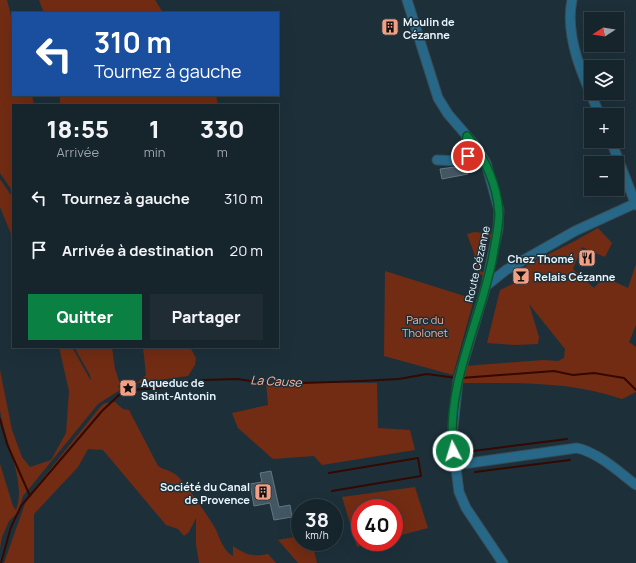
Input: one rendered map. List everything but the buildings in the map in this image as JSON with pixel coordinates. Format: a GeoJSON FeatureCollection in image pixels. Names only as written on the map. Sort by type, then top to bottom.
{"type":"FeatureCollection","features":[{"type":"Feature","properties":{"kind":"street","name":"Route Cézanne"},"geometry":{"type":"LineString","coordinates":[[407,0],[438,98],[448,114],[467,136],[486,163],[498,210],[498,229],[486,286],[458,380],[452,430],[458,489],[462,501],[503,563]]}},
{"type":"Feature","properties":{"kind":"street"},"geometry":{"type":"LineString","coordinates":[[572,0],[571,21],[575,46],[597,108]]}},
{"type":"Feature","properties":{"kind":"street"},"geometry":{"type":"LineString","coordinates":[[437,160],[468,160],[466,146],[467,136]]}},
{"type":"Feature","properties":{"kind":"street"},"geometry":{"type":"LineString","coordinates":[[486,286],[506,270],[575,231],[636,204],[614,148]]}},
{"type":"Feature","properties":{"kind":"street"},"geometry":{"type":"LineString","coordinates":[[455,465],[577,448],[596,457],[636,485]]}},
{"type":"Feature","properties":{"kind":"green space"},"geometry":{"type":"Polygon","coordinates":[[[0,0],[7,0],[12,20],[12,96],[32,96],[34,104],[12,104],[12,191],[0,173],[0,0]]]}},
{"type":"Feature","properties":{"kind":"green space"},"geometry":{"type":"Polygon","coordinates":[[[39,0],[155,0],[162,11],[167,12],[44,12],[39,0]]]}},
{"type":"Feature","properties":{"kind":"green space"},"geometry":{"type":"Polygon","coordinates":[[[60,96],[216,96],[218,104],[60,104],[60,96]]]}},
{"type":"Feature","properties":{"kind":"green space"},"geometry":{"type":"Polygon","coordinates":[[[0,179],[12,197],[12,237],[0,207],[0,179]]]}},
{"type":"Feature","properties":{"kind":"green space"},"geometry":{"type":"Polygon","coordinates":[[[598,228],[612,243],[605,257],[582,247],[573,269],[594,288],[604,277],[628,288],[636,264],[636,325],[629,342],[636,347],[636,392],[622,399],[583,389],[543,384],[461,383],[464,366],[543,360],[558,361],[564,358],[565,349],[529,304],[539,337],[538,344],[514,345],[487,343],[500,290],[515,283],[527,265],[598,228]]]}},
{"type":"Feature","properties":{"kind":"green space"},"geometry":{"type":"Polygon","coordinates":[[[474,232],[494,234],[493,238],[486,236],[482,239],[478,271],[485,272],[484,276],[479,274],[477,271],[474,253],[467,234],[474,232]]]}},
{"type":"Feature","properties":{"kind":"green space","name":"Parc du Tholonet"},"geometry":{"type":"Polygon","coordinates":[[[385,271],[474,299],[453,375],[384,356],[385,271]]]}},
{"type":"Feature","properties":{"kind":"green space"},"geometry":{"type":"Polygon","coordinates":[[[59,348],[73,348],[91,381],[90,375],[75,348],[112,348],[115,369],[120,384],[118,386],[120,390],[98,404],[23,496],[18,512],[9,521],[2,537],[0,548],[0,464],[13,506],[16,510],[19,499],[19,487],[14,461],[2,422],[0,410],[0,370],[12,430],[22,457],[30,467],[51,460],[66,433],[69,391],[59,348]]]}},
{"type":"Feature","properties":{"kind":"green space"},"geometry":{"type":"Polygon","coordinates":[[[143,348],[191,348],[196,358],[195,365],[188,376],[137,383],[146,375],[143,348]]]}},
{"type":"Feature","properties":{"kind":"green space"},"geometry":{"type":"Polygon","coordinates":[[[266,382],[377,383],[378,428],[410,430],[415,450],[322,465],[314,456],[273,459],[238,428],[232,413],[268,405],[266,382]]]}},
{"type":"Feature","properties":{"kind":"green space"},"geometry":{"type":"Polygon","coordinates":[[[115,402],[123,409],[129,410],[158,466],[179,477],[212,523],[222,544],[230,554],[233,556],[233,546],[250,554],[268,554],[276,563],[199,563],[196,544],[196,518],[189,532],[184,536],[178,529],[166,525],[103,450],[88,449],[78,467],[34,514],[34,563],[4,563],[27,498],[101,406],[105,403],[115,402]]]}},
{"type":"Feature","properties":{"kind":"green space"},"geometry":{"type":"Polygon","coordinates":[[[415,487],[428,528],[403,535],[403,499],[351,499],[351,527],[342,497],[415,487]]]}},
{"type":"Feature","properties":{"kind":"green space"},"geometry":{"type":"Polygon","coordinates":[[[291,538],[291,551],[314,551],[317,563],[298,563],[278,540],[291,538]]]}},
{"type":"Feature","properties":{"kind":"waterway","name":"La Cause"},"geometry":{"type":"LineString","coordinates":[[461,378],[554,371],[573,375],[594,373],[624,378],[636,390]]}},
{"type":"Feature","properties":{"kind":"waterway","name":"La Cause"},"geometry":{"type":"LineString","coordinates":[[1,563],[11,527],[21,506],[102,411],[120,394],[131,390],[160,388],[202,380],[237,379],[273,384],[399,379],[427,374],[456,378]]}},
{"type":"Feature","properties":{"kind":"waterway"},"geometry":{"type":"LineString","coordinates":[[0,419],[7,444],[30,496]]}},
{"type":"Feature","properties":{"kind":"waterway"},"geometry":{"type":"LineString","coordinates":[[473,451],[567,439]]}},
{"type":"Feature","properties":{"kind":"waterway"},"geometry":{"type":"LineString","coordinates":[[329,473],[418,458],[421,476],[332,491]]}},
{"type":"Feature","properties":{"kind":"waterway"},"geometry":{"type":"LineString","coordinates":[[475,472],[570,460]]}},
{"type":"Feature","properties":{"kind":"place","name":"Moulin de Cézanne"},"geometry":{"type":"Point","coordinates":[390,27]}},
{"type":"Feature","properties":{"kind":"place","name":"Chez Thomé"},"geometry":{"type":"Point","coordinates":[587,258]}},
{"type":"Feature","properties":{"kind":"place","name":"Relais Cézanne"},"geometry":{"type":"Point","coordinates":[521,276]}},
{"type":"Feature","properties":{"kind":"place","name":"Aqueduc de Saint-Antonin"},"geometry":{"type":"Point","coordinates":[128,388]}},
{"type":"Feature","properties":{"kind":"place","name":"Société du Canal de Provence"},"geometry":{"type":"Point","coordinates":[263,492]}},
{"type":"Feature","properties":{"kind":"route"},"geometry":{"type":"LineString","coordinates":[[453,451],[452,430],[456,390],[464,355],[486,286],[499,221],[497,204],[488,167],[478,150],[467,136],[466,146],[468,156]]}}]}
